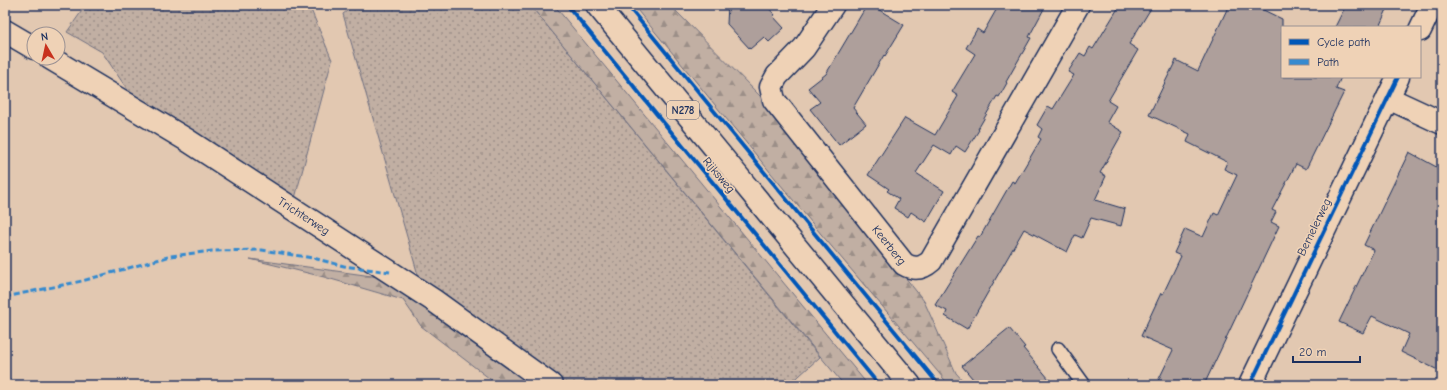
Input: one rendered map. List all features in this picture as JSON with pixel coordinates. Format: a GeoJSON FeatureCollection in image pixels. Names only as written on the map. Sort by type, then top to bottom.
{"type":"FeatureCollection","features":[{"type":"Feature","properties":{"kind":"street","name":"Rijksweg"},"geometry":{"type":"LineString","coordinates":[[597,5],[910,385]]}},
{"type":"Feature","properties":{"kind":"street","name":"Keerberg"},"geometry":{"type":"LineString","coordinates":[[833,5],[804,48],[777,76],[771,87],[774,100],[904,264],[910,268],[918,268],[925,266],[931,261],[1078,5]]}},
{"type":"Feature","properties":{"kind":"street"},"geometry":{"type":"LineString","coordinates":[[1421,28],[1432,5]]}},
{"type":"Feature","properties":{"kind":"street"},"geometry":{"type":"LineString","coordinates":[[5,31],[26,43]]}},
{"type":"Feature","properties":{"kind":"street","name":"Trichterweg"},"geometry":{"type":"LineString","coordinates":[[63,66],[187,140],[427,296],[551,385]]}},
{"type":"Feature","properties":{"kind":"street","name":"Bemelerweg"},"geometry":{"type":"LineString","coordinates":[[1250,385],[1398,78]]}},
{"type":"Feature","properties":{"kind":"street"},"geometry":{"type":"LineString","coordinates":[[1388,98],[1442,123]]}},
{"type":"Feature","properties":{"kind":"lane"},"geometry":{"type":"LineString","coordinates":[[1058,349],[1084,385]]}},
{"type":"Feature","properties":{"kind":"green space"},"geometry":{"type":"Polygon","coordinates":[[[86,5],[309,5],[332,60],[294,202],[131,95],[102,52],[67,32],[86,5]]]}},
{"type":"Feature","properties":{"kind":"green space"},"geometry":{"type":"Polygon","coordinates":[[[355,5],[530,5],[820,357],[789,385],[566,385],[420,282],[343,14],[355,5]]]}},
{"type":"Feature","properties":{"kind":"green space"},"geometry":{"type":"Polygon","coordinates":[[[530,5],[554,5],[868,385],[844,385],[530,5]]]}},
{"type":"Feature","properties":{"kind":"green space"},"geometry":{"type":"Polygon","coordinates":[[[633,5],[670,5],[767,103],[924,301],[956,373],[967,385],[949,385],[821,234],[633,5]]]}},
{"type":"Feature","properties":{"kind":"green space"},"geometry":{"type":"Polygon","coordinates":[[[250,259],[386,278],[534,385],[498,385],[421,326],[403,300],[324,277],[250,259]]]}},
{"type":"Feature","properties":{"kind":"building"},"geometry":{"type":"Polygon","coordinates":[[[728,5],[766,5],[775,15],[773,16],[784,28],[769,42],[764,37],[750,49],[727,24],[728,5]]]}},
{"type":"Feature","properties":{"kind":"building"},"geometry":{"type":"Polygon","coordinates":[[[867,5],[871,5],[904,25],[885,56],[884,55],[853,108],[866,124],[839,145],[810,109],[820,102],[808,88],[826,74],[867,5]]]}},
{"type":"Feature","properties":{"kind":"building"},"geometry":{"type":"Polygon","coordinates":[[[999,5],[1046,5],[1029,37],[1031,38],[1006,82],[1007,83],[999,97],[997,96],[978,129],[979,130],[965,152],[956,146],[951,155],[934,145],[916,173],[944,191],[926,222],[911,212],[908,217],[894,208],[899,199],[887,191],[889,189],[868,175],[905,118],[935,135],[958,96],[952,92],[975,54],[966,48],[977,29],[983,33],[999,5]]]}},
{"type":"Feature","properties":{"kind":"building"},"geometry":{"type":"Polygon","coordinates":[[[1120,5],[1153,5],[1129,44],[1138,50],[1108,101],[1116,106],[1107,122],[1123,132],[1100,173],[1106,176],[1095,200],[1125,209],[1121,226],[1091,218],[1082,238],[1075,235],[1067,252],[1024,229],[967,329],[945,316],[947,311],[935,305],[978,236],[980,237],[1012,181],[1015,183],[1041,139],[1038,137],[1042,129],[1037,125],[1048,106],[1053,109],[1074,75],[1068,72],[1080,53],[1085,56],[1090,47],[1093,49],[1120,5]]]}},
{"type":"Feature","properties":{"kind":"building"},"geometry":{"type":"Polygon","coordinates":[[[1229,5],[1253,5],[1282,19],[1281,78],[1341,78],[1336,89],[1344,92],[1306,169],[1296,164],[1272,210],[1276,212],[1271,222],[1279,226],[1204,385],[1156,385],[1173,350],[1141,336],[1161,293],[1163,294],[1181,256],[1174,253],[1185,229],[1203,237],[1214,213],[1218,215],[1237,175],[1224,169],[1227,162],[1187,142],[1190,134],[1149,115],[1176,60],[1198,71],[1229,5]]]}},
{"type":"Feature","properties":{"kind":"building"},"geometry":{"type":"Polygon","coordinates":[[[1346,5],[1389,5],[1379,26],[1336,26],[1346,5]]]}},
{"type":"Feature","properties":{"kind":"building"},"geometry":{"type":"Polygon","coordinates":[[[1409,152],[1442,170],[1442,372],[1401,352],[1409,334],[1372,316],[1363,333],[1339,322],[1374,250],[1364,245],[1409,152]]]}},
{"type":"Feature","properties":{"kind":"building"},"geometry":{"type":"Polygon","coordinates":[[[1009,328],[1025,347],[1023,348],[1054,385],[978,385],[962,366],[1009,328]]]}},
{"type":"Feature","properties":{"kind":"marked path"},"geometry":{"type":"LineString","coordinates":[[5,297],[82,281],[171,256],[212,251],[262,250],[313,258],[344,266],[390,272]]}},
{"type":"Feature","properties":{"kind":"cycle path"},"geometry":{"type":"LineString","coordinates":[[567,5],[879,385]]}},
{"type":"Feature","properties":{"kind":"cycle path"},"geometry":{"type":"LineString","coordinates":[[627,5],[939,385]]}},
{"type":"Feature","properties":{"kind":"cycle path"},"geometry":{"type":"LineString","coordinates":[[1250,385],[1398,78]]}}]}
